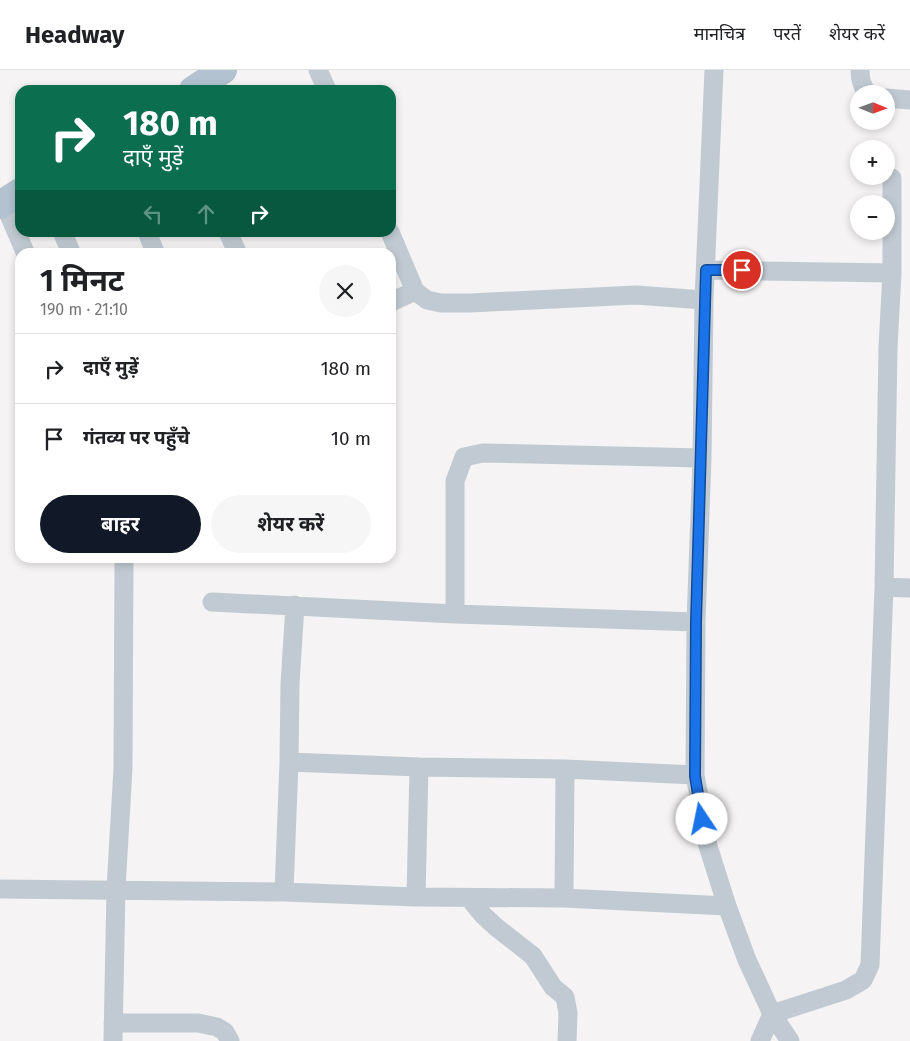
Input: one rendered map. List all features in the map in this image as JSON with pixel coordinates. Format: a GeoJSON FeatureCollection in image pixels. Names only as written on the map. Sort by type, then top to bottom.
{"type":"FeatureCollection","features":[{"type":"Feature","properties":{"kind":"main road"},"geometry":{"type":"LineString","coordinates":[[200,85],[223,70]]}},
{"type":"Feature","properties":{"kind":"street"},"geometry":{"type":"LineString","coordinates":[[318,70],[324,85]]}},
{"type":"Feature","properties":{"kind":"street"},"geometry":{"type":"LineString","coordinates":[[714,70],[704,300],[702,458],[696,622],[695,776],[708,846],[727,906],[747,960],[772,1014],[790,1041]]}},
{"type":"Feature","properties":{"kind":"street"},"geometry":{"type":"LineString","coordinates":[[860,70],[860,78],[863,85]]}},
{"type":"Feature","properties":{"kind":"street"},"geometry":{"type":"LineString","coordinates":[[895,99],[910,100]]}},
{"type":"Feature","properties":{"kind":"street"},"geometry":{"type":"LineString","coordinates":[[760,1041],[772,1014],[846,990],[863,980],[870,964],[884,587],[888,347],[892,273],[892,185]]}},
{"type":"Feature","properties":{"kind":"street"},"geometry":{"type":"LineString","coordinates":[[8,200],[15,221]]}},
{"type":"Feature","properties":{"kind":"street"},"geometry":{"type":"LineString","coordinates":[[392,237],[416,291],[427,300],[441,303],[636,295],[704,300]]}},
{"type":"Feature","properties":{"kind":"street"},"geometry":{"type":"LineString","coordinates":[[706,270],[892,273]]}},
{"type":"Feature","properties":{"kind":"street"},"geometry":{"type":"LineString","coordinates":[[396,300],[416,291]]}},
{"type":"Feature","properties":{"kind":"street"},"geometry":{"type":"LineString","coordinates":[[454,614],[455,481],[464,457],[483,453],[702,458]]}},
{"type":"Feature","properties":{"kind":"street"},"geometry":{"type":"LineString","coordinates":[[124,563],[123,768],[116,889],[113,1032],[198,1023],[217,1027],[225,1032],[230,1041]]}},
{"type":"Feature","properties":{"kind":"street"},"geometry":{"type":"LineString","coordinates":[[884,587],[910,588]]}},
{"type":"Feature","properties":{"kind":"street"},"geometry":{"type":"LineString","coordinates":[[212,602],[454,614],[696,622]]}},
{"type":"Feature","properties":{"kind":"street"},"geometry":{"type":"LineString","coordinates":[[284,892],[290,684],[295,605]]}},
{"type":"Feature","properties":{"kind":"street"},"geometry":{"type":"LineString","coordinates":[[289,762],[419,767],[565,769],[695,776]]}},
{"type":"Feature","properties":{"kind":"street"},"geometry":{"type":"LineString","coordinates":[[416,897],[419,767]]}},
{"type":"Feature","properties":{"kind":"street"},"geometry":{"type":"LineString","coordinates":[[564,898],[565,769]]}},
{"type":"Feature","properties":{"kind":"street"},"geometry":{"type":"LineString","coordinates":[[0,889],[116,889],[416,897],[564,898],[727,906]]}},
{"type":"Feature","properties":{"kind":"street"},"geometry":{"type":"LineString","coordinates":[[469,898],[482,915],[496,928],[533,956],[553,987],[565,997],[568,1013],[567,1041]]}},
{"type":"Feature","properties":{"kind":"route"},"geometry":{"type":"LineString","coordinates":[[702,819],[695,776],[696,622],[706,270],[742,270]]}}]}
